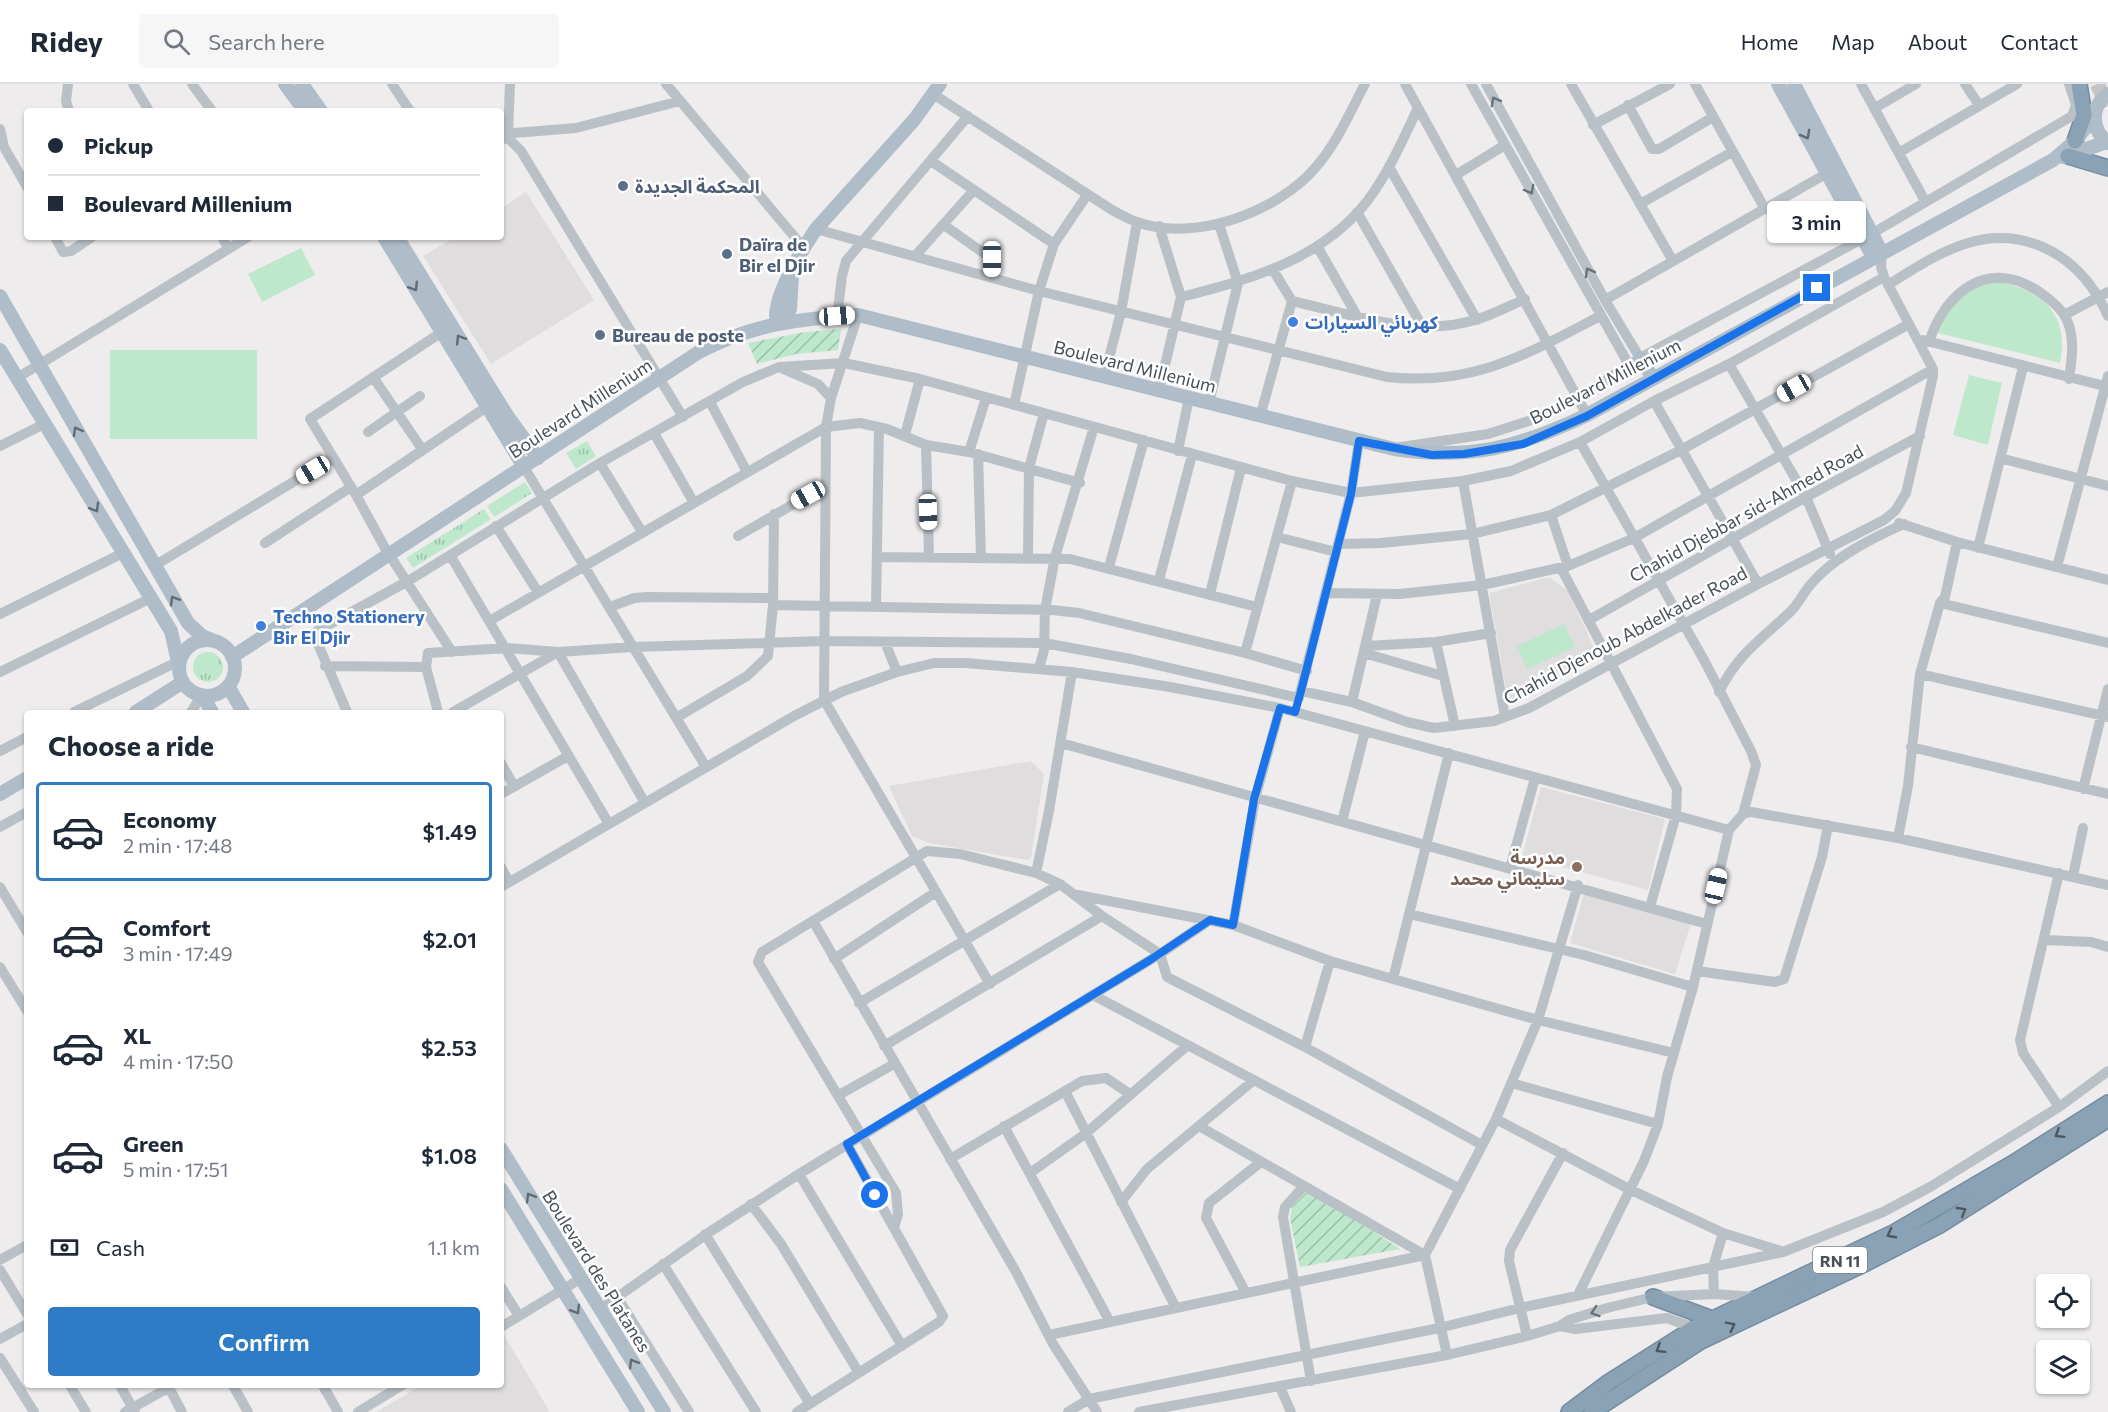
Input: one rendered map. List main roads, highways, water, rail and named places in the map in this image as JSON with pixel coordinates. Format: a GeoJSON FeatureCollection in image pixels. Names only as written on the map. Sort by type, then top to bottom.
{"type":"FeatureCollection","features":[{"type":"Feature","properties":{"kind":"highway"},"geometry":{"type":"LineString","coordinates":[[2080,84],[2094,114]]}},
{"type":"Feature","properties":{"kind":"highway"},"geometry":{"type":"LineString","coordinates":[[2075,141],[2084,115],[2080,84]]}},
{"type":"Feature","properties":{"kind":"highway"},"geometry":{"type":"LineString","coordinates":[[2060,158],[2108,168]]}},
{"type":"Feature","properties":{"kind":"highway","name":"RN 11"},"geometry":{"type":"LineString","coordinates":[[1569,1412],[1609,1382],[1694,1328],[1895,1232],[2081,1120],[2108,1101]]}},
{"type":"Feature","properties":{"kind":"highway","name":"RN 11"},"geometry":{"type":"LineString","coordinates":[[1592,1412],[1701,1341],[1866,1263],[1940,1225],[2108,1119]]}},
{"type":"Feature","properties":{"kind":"highway"},"geometry":{"type":"LineString","coordinates":[[1653,1297],[1712,1319]]}},
{"type":"Feature","properties":{"kind":"main road"},"geometry":{"type":"LineString","coordinates":[[285,84],[312,108]]}},
{"type":"Feature","properties":{"kind":"main road"},"geometry":{"type":"LineString","coordinates":[[302,84],[313,108]]}},
{"type":"Feature","properties":{"kind":"main road"},"geometry":{"type":"LineString","coordinates":[[1778,84],[1833,170],[1869,235],[1881,268]]}},
{"type":"Feature","properties":{"kind":"main road"},"geometry":{"type":"LineString","coordinates":[[1796,85],[1833,170]]}},
{"type":"Feature","properties":{"kind":"main road"},"geometry":{"type":"LineString","coordinates":[[780,322],[775,309],[787,292],[793,271],[804,247],[816,229],[895,142],[937,89]]}},
{"type":"Feature","properties":{"kind":"main road"},"geometry":{"type":"LineString","coordinates":[[2060,158],[2094,114],[2099,102],[2108,94]]}},
{"type":"Feature","properties":{"kind":"main road"},"geometry":{"type":"LineString","coordinates":[[2060,158],[2107,143],[2097,131],[2094,114]]}},
{"type":"Feature","properties":{"kind":"main road","name":"Boulevard Millenium"},"geometry":{"type":"LineString","coordinates":[[232,657],[699,352],[725,338],[759,327],[780,322],[858,315],[1394,449],[1432,455],[1494,450],[1523,444],[1587,416],[1653,378],[1881,268],[2060,158]]}},
{"type":"Feature","properties":{"kind":"main road"},"geometry":{"type":"LineString","coordinates":[[386,240],[524,467]]}},
{"type":"Feature","properties":{"kind":"main road"},"geometry":{"type":"LineString","coordinates":[[399,240],[508,417],[538,458]]}},
{"type":"Feature","properties":{"kind":"main road"},"geometry":{"type":"LineString","coordinates":[[787,292],[801,307],[830,317]]}},
{"type":"Feature","properties":{"kind":"main road"},"geometry":{"type":"LineString","coordinates":[[759,327],[787,292]]}},
{"type":"Feature","properties":{"kind":"main road"},"geometry":{"type":"LineString","coordinates":[[0,296],[188,623],[202,636],[228,649],[235,672],[228,686],[212,695],[202,695],[195,693],[183,682],[171,631],[0,350]]}},
{"type":"Feature","properties":{"kind":"main road"},"geometry":{"type":"LineString","coordinates":[[1635,362],[1653,378]]}},
{"type":"Feature","properties":{"kind":"main road"},"geometry":{"type":"LineString","coordinates":[[179,664],[190,645],[214,641]]}},
{"type":"Feature","properties":{"kind":"main road"},"geometry":{"type":"LineString","coordinates":[[139,710],[183,682]]}},
{"type":"Feature","properties":{"kind":"main road"},"geometry":{"type":"LineString","coordinates":[[228,686],[242,710]]}},
{"type":"Feature","properties":{"kind":"main road"},"geometry":{"type":"LineString","coordinates":[[202,695],[211,710]]}},
{"type":"Feature","properties":{"kind":"main road"},"geometry":{"type":"LineString","coordinates":[[0,794],[24,780]]}},
{"type":"Feature","properties":{"kind":"main road","name":"Boulevard des Platanes"},"geometry":{"type":"LineString","coordinates":[[504,1154],[664,1412]]}},
{"type":"Feature","properties":{"kind":"main road"},"geometry":{"type":"LineString","coordinates":[[504,1194],[638,1412]]}},
{"type":"Feature","properties":{"kind":"tunnel"},"geometry":{"type":"LineString","coordinates":[[2097,84],[2108,106]]}},
{"type":"Feature","properties":{"kind":"place","name":"المحكمة الجديدة"},"geometry":{"type":"Point","coordinates":[623,186]}},
{"type":"Feature","properties":{"kind":"place","name":"Daïra de Bir el Djir"},"geometry":{"type":"Point","coordinates":[727,254]}},
{"type":"Feature","properties":{"kind":"place","name":"كهربائي السيارات"},"geometry":{"type":"Point","coordinates":[1293,322]}},
{"type":"Feature","properties":{"kind":"place","name":"Bureau de poste"},"geometry":{"type":"Point","coordinates":[600,335]}},
{"type":"Feature","properties":{"kind":"place","name":"Techno Stationery Bir El Djir"},"geometry":{"type":"Point","coordinates":[261,626]}},
{"type":"Feature","properties":{"kind":"place","name":"مدرسة سليماني محمد"},"geometry":{"type":"Point","coordinates":[1577,867]}}]}
